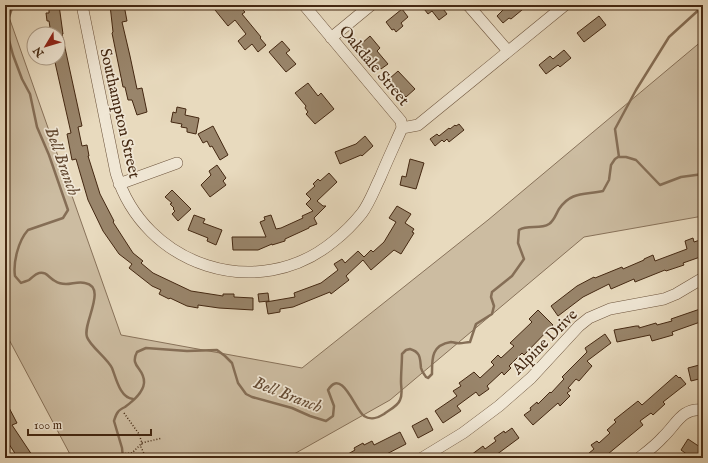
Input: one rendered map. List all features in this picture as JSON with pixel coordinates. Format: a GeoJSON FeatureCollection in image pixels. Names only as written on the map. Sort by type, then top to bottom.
{"type":"FeatureCollection","features":[{"type":"Feature","properties":{"kind":"street","name":"Southampton Street"},"geometry":{"type":"LineString","coordinates":[[82,5],[119,184],[131,206],[145,226],[163,242],[185,256],[205,265],[230,271],[252,272],[276,269],[297,263],[317,253],[335,240],[354,222],[369,201],[402,128]]}},
{"type":"Feature","properties":{"kind":"street","name":"Oakdale Street"},"geometry":{"type":"LineString","coordinates":[[304,5],[401,121],[402,128]]}},
{"type":"Feature","properties":{"kind":"street"},"geometry":{"type":"LineString","coordinates":[[331,38],[371,5]]}},
{"type":"Feature","properties":{"kind":"street"},"geometry":{"type":"LineString","coordinates":[[468,5],[508,51]]}},
{"type":"Feature","properties":{"kind":"street"},"geometry":{"type":"LineString","coordinates":[[402,128],[418,125],[565,5]]}},
{"type":"Feature","properties":{"kind":"street"},"geometry":{"type":"LineString","coordinates":[[119,184],[177,163]]}},
{"type":"Feature","properties":{"kind":"street","name":"Alpine Drive"},"geometry":{"type":"LineString","coordinates":[[422,458],[463,433],[499,406],[531,378],[579,326],[589,318],[610,309],[664,299],[676,294],[703,278]]}},
{"type":"Feature","properties":{"kind":"street"},"geometry":{"type":"LineString","coordinates":[[640,458],[665,436],[677,420],[694,410],[703,410]]}},
{"type":"Feature","properties":{"kind":"path"},"geometry":{"type":"LineString","coordinates":[[124,413],[139,434],[142,443],[141,447],[146,458]]}},
{"type":"Feature","properties":{"kind":"path"},"geometry":{"type":"LineString","coordinates":[[116,454],[132,452],[142,443],[162,438]]}},
{"type":"Feature","properties":{"kind":"shaded area"},"geometry":{"type":"Polygon","coordinates":[[[5,5],[11,5],[9,17],[121,335],[302,368],[488,220],[703,40],[703,216],[584,237],[390,400],[287,458],[72,458],[5,332],[5,5]]]}},
{"type":"Feature","properties":{"kind":"building"},"geometry":{"type":"Polygon","coordinates":[[[49,5],[59,5],[62,26],[50,26],[49,21],[47,21],[46,13],[49,13],[49,5]]]}},
{"type":"Feature","properties":{"kind":"building"},"geometry":{"type":"Polygon","coordinates":[[[110,5],[124,5],[127,21],[122,22],[137,89],[142,88],[147,112],[137,115],[132,100],[128,100],[125,87],[123,87],[112,33],[110,5]]]}},
{"type":"Feature","properties":{"kind":"building"},"geometry":{"type":"Polygon","coordinates":[[[211,5],[238,5],[245,12],[242,14],[266,45],[258,52],[252,44],[245,50],[238,41],[246,34],[235,20],[228,26],[211,5]]]}},
{"type":"Feature","properties":{"kind":"building"},"geometry":{"type":"Polygon","coordinates":[[[421,5],[440,5],[447,14],[439,20],[432,11],[428,14],[421,5]]]}},
{"type":"Feature","properties":{"kind":"building"},"geometry":{"type":"Polygon","coordinates":[[[508,5],[528,5],[511,19],[509,18],[503,23],[497,16],[508,5]]]}},
{"type":"Feature","properties":{"kind":"building"},"geometry":{"type":"Polygon","coordinates":[[[402,9],[408,17],[401,23],[403,26],[396,32],[394,29],[392,30],[386,22],[402,9]]]}},
{"type":"Feature","properties":{"kind":"building"},"geometry":{"type":"Polygon","coordinates":[[[599,16],[606,25],[584,42],[577,33],[599,16]]]}},
{"type":"Feature","properties":{"kind":"building"},"geometry":{"type":"Polygon","coordinates":[[[370,36],[380,48],[377,51],[388,64],[381,69],[360,45],[370,36]]]}},
{"type":"Feature","properties":{"kind":"building"},"geometry":{"type":"Polygon","coordinates":[[[282,41],[290,50],[286,53],[296,64],[286,72],[269,52],[282,41]]]}},
{"type":"Feature","properties":{"kind":"building"},"geometry":{"type":"Polygon","coordinates":[[[564,50],[571,58],[560,67],[558,65],[546,74],[539,65],[550,56],[553,59],[564,50]]]}},
{"type":"Feature","properties":{"kind":"building"},"geometry":{"type":"Polygon","coordinates":[[[66,52],[82,126],[78,127],[82,146],[87,145],[88,156],[100,194],[114,221],[113,222],[133,253],[143,261],[141,263],[153,273],[191,291],[223,296],[223,294],[234,294],[234,297],[253,298],[253,310],[198,305],[198,308],[187,306],[159,294],[161,290],[152,286],[129,268],[132,264],[119,254],[103,231],[88,200],[76,159],[72,160],[67,134],[71,133],[56,66],[66,66],[66,52]]]}},
{"type":"Feature","properties":{"kind":"building"},"geometry":{"type":"Polygon","coordinates":[[[398,71],[415,89],[406,97],[389,79],[398,71]]]}},
{"type":"Feature","properties":{"kind":"building"},"geometry":{"type":"Polygon","coordinates":[[[308,83],[318,96],[321,93],[334,109],[315,124],[306,114],[308,112],[305,108],[306,106],[295,93],[308,83]]]}},
{"type":"Feature","properties":{"kind":"building"},"geometry":{"type":"Polygon","coordinates":[[[177,107],[186,109],[185,115],[199,118],[196,134],[187,132],[187,128],[181,127],[182,124],[171,122],[173,112],[176,113],[177,107]]]}},
{"type":"Feature","properties":{"kind":"building"},"geometry":{"type":"Polygon","coordinates":[[[459,124],[464,130],[449,142],[447,139],[444,142],[442,140],[435,146],[430,139],[437,134],[439,136],[449,128],[450,129],[459,124]]]}},
{"type":"Feature","properties":{"kind":"building"},"geometry":{"type":"Polygon","coordinates":[[[213,126],[228,155],[220,160],[212,146],[210,147],[207,141],[203,143],[198,134],[213,126]]]}},
{"type":"Feature","properties":{"kind":"building"},"geometry":{"type":"Polygon","coordinates":[[[365,136],[373,146],[362,156],[361,155],[340,164],[335,152],[356,144],[365,136]]]}},
{"type":"Feature","properties":{"kind":"building"},"geometry":{"type":"Polygon","coordinates":[[[410,159],[424,163],[416,189],[400,185],[402,176],[406,177],[410,159]]]}},
{"type":"Feature","properties":{"kind":"building"},"geometry":{"type":"Polygon","coordinates":[[[217,165],[226,178],[223,181],[226,185],[210,197],[201,185],[211,175],[209,171],[217,165]]]}},
{"type":"Feature","properties":{"kind":"building"},"geometry":{"type":"Polygon","coordinates":[[[329,173],[337,182],[317,201],[323,206],[326,206],[314,218],[317,224],[285,239],[285,241],[272,244],[258,250],[233,250],[232,237],[266,237],[260,222],[265,220],[264,217],[271,215],[276,229],[303,218],[302,216],[313,211],[306,204],[311,199],[306,194],[315,186],[313,184],[318,179],[320,181],[329,173]]]}},
{"type":"Feature","properties":{"kind":"building"},"geometry":{"type":"Polygon","coordinates":[[[172,190],[191,209],[178,221],[172,214],[175,211],[170,204],[172,203],[165,197],[172,190]]]}},
{"type":"Feature","properties":{"kind":"building"},"geometry":{"type":"Polygon","coordinates":[[[397,206],[411,214],[405,223],[414,229],[412,232],[414,233],[401,254],[394,250],[371,270],[363,260],[346,276],[349,280],[331,294],[330,292],[293,307],[280,309],[280,312],[268,314],[266,302],[295,297],[294,293],[321,283],[338,270],[334,264],[342,259],[345,263],[358,251],[364,257],[371,250],[373,252],[384,242],[396,222],[389,218],[397,206]]]}},
{"type":"Feature","properties":{"kind":"building"},"geometry":{"type":"Polygon","coordinates":[[[194,215],[205,219],[203,223],[222,230],[216,245],[207,241],[208,238],[188,230],[194,215]]]}},
{"type":"Feature","properties":{"kind":"building"},"geometry":{"type":"Polygon","coordinates":[[[693,238],[694,242],[703,239],[703,256],[683,263],[684,265],[666,271],[665,270],[635,282],[634,279],[611,289],[609,284],[583,297],[558,316],[551,306],[577,286],[594,277],[595,278],[622,267],[623,269],[653,255],[655,261],[687,249],[685,241],[693,238]]]}},
{"type":"Feature","properties":{"kind":"building"},"geometry":{"type":"Polygon","coordinates":[[[268,293],[269,301],[259,302],[258,294],[268,293]]]}},
{"type":"Feature","properties":{"kind":"building"},"geometry":{"type":"Polygon","coordinates":[[[703,308],[703,321],[672,332],[673,335],[652,341],[650,335],[617,342],[614,330],[636,326],[639,326],[639,328],[656,323],[657,325],[672,321],[671,319],[703,308]]]}},
{"type":"Feature","properties":{"kind":"building"},"geometry":{"type":"Polygon","coordinates":[[[538,310],[553,325],[524,355],[522,353],[509,366],[511,368],[504,375],[502,372],[487,386],[489,389],[479,396],[476,392],[457,406],[461,411],[443,423],[435,411],[457,396],[453,391],[461,386],[459,383],[474,372],[480,378],[494,365],[491,362],[498,355],[501,358],[514,346],[510,343],[532,322],[529,319],[538,310]]]}},
{"type":"Feature","properties":{"kind":"building"},"geometry":{"type":"Polygon","coordinates":[[[605,334],[611,343],[587,361],[592,366],[579,381],[576,379],[568,388],[571,390],[567,393],[570,396],[560,406],[558,403],[533,425],[524,415],[531,410],[530,408],[537,402],[538,404],[550,392],[551,393],[564,379],[562,377],[587,352],[585,348],[605,334]]]}},
{"type":"Feature","properties":{"kind":"building"},"geometry":{"type":"Polygon","coordinates":[[[703,364],[703,378],[691,381],[688,368],[703,364]]]}},
{"type":"Feature","properties":{"kind":"building"},"geometry":{"type":"Polygon","coordinates":[[[676,375],[686,384],[663,402],[665,404],[653,415],[651,413],[640,421],[643,425],[608,454],[609,455],[606,458],[583,458],[594,449],[591,445],[597,441],[599,443],[610,433],[607,430],[616,422],[614,420],[638,401],[642,405],[676,375]]]}},
{"type":"Feature","properties":{"kind":"building"},"geometry":{"type":"Polygon","coordinates":[[[5,400],[17,423],[12,425],[34,458],[18,458],[5,438],[5,400]]]}},
{"type":"Feature","properties":{"kind":"building"},"geometry":{"type":"Polygon","coordinates":[[[427,418],[433,430],[418,438],[412,426],[427,418]]]}},
{"type":"Feature","properties":{"kind":"building"},"geometry":{"type":"Polygon","coordinates":[[[512,428],[519,438],[496,455],[498,458],[467,458],[483,446],[485,449],[496,441],[494,438],[504,431],[505,433],[512,428]]]}},
{"type":"Feature","properties":{"kind":"building"},"geometry":{"type":"Polygon","coordinates":[[[400,432],[406,444],[379,458],[368,458],[366,455],[360,458],[341,458],[355,450],[354,448],[363,443],[364,445],[372,441],[374,445],[400,432]]]}},
{"type":"Feature","properties":{"kind":"building"},"geometry":{"type":"Polygon","coordinates":[[[688,439],[703,449],[696,458],[692,458],[681,450],[688,439]]]}},
{"type":"Feature","properties":{"kind":"waterway","name":"Bell Branch"},"geometry":{"type":"LineString","coordinates":[[13,5],[8,25],[9,40],[13,55],[22,79],[30,94],[37,127],[49,155],[68,210],[63,218],[28,230],[21,240],[17,252],[15,276],[21,283],[29,280],[36,274],[41,273],[46,274],[56,282],[66,284],[83,282],[91,286],[94,291],[94,298],[86,331],[87,337],[91,344],[110,364],[122,391],[129,398],[133,399]]}},
{"type":"Feature","properties":{"kind":"waterway"},"geometry":{"type":"LineString","coordinates":[[619,157],[615,129],[636,90],[669,37],[703,6]]}},
{"type":"Feature","properties":{"kind":"waterway","name":"Bell Branch"},"geometry":{"type":"LineString","coordinates":[[123,458],[122,448],[114,421],[119,411],[134,399],[142,390],[144,378],[135,361],[137,352],[146,348],[187,351],[217,350],[232,363],[238,383],[246,394],[252,397],[292,408],[326,421],[333,416],[334,406],[328,390],[333,384],[338,384],[348,392],[364,416],[369,418],[377,417],[393,408],[401,398],[402,354],[406,350],[414,350],[418,354],[422,371],[428,378],[432,374],[432,363],[436,349],[451,342],[470,342],[476,324],[492,314],[494,306],[491,297],[492,292],[512,276],[524,259],[518,243],[519,230],[526,227],[542,227],[551,223],[559,209],[568,199],[573,196],[603,191],[609,180],[611,165],[618,157],[626,157],[636,160],[660,185],[681,177],[703,174]]}}]}
